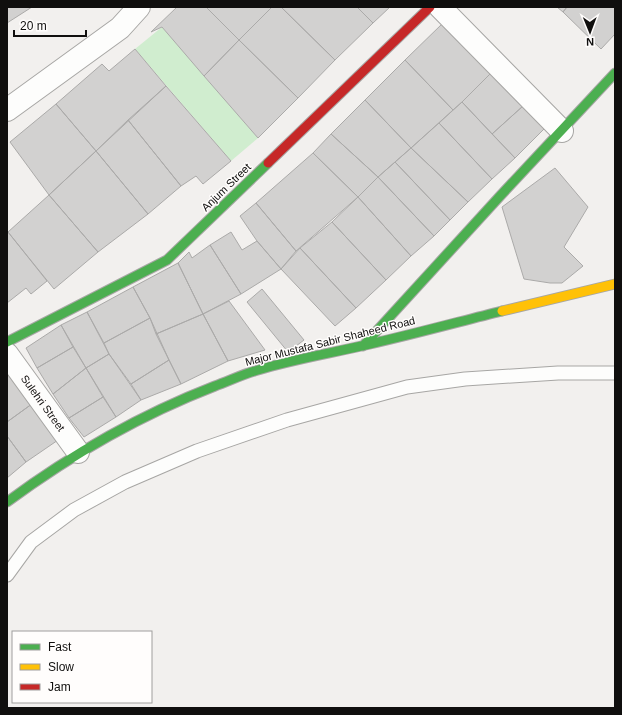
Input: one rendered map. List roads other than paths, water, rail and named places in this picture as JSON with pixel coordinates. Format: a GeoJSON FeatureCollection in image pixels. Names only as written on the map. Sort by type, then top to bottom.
{"type":"FeatureCollection","features":[{"type":"Feature","properties":{"kind":"street"},"geometry":{"type":"LineString","coordinates":[[7,110],[120,28],[139,7]]}},
{"type":"Feature","properties":{"kind":"street","name":"Anjum Street"},"geometry":{"type":"LineString","coordinates":[[7,342],[167,260],[430,7]]}},
{"type":"Feature","properties":{"kind":"street"},"geometry":{"type":"LineString","coordinates":[[440,7],[562,130]]}},
{"type":"Feature","properties":{"kind":"street"},"geometry":{"type":"LineString","coordinates":[[363,346],[615,73]]}},
{"type":"Feature","properties":{"kind":"street","name":"Major Mustafa Sabir Shaheed Road"},"geometry":{"type":"LineString","coordinates":[[7,502],[31,483],[78,452],[142,416],[186,396],[257,370],[363,346],[615,284]]}},
{"type":"Feature","properties":{"kind":"street","name":"Sulehri Street"},"geometry":{"type":"LineString","coordinates":[[7,354],[78,452]]}},
{"type":"Feature","properties":{"kind":"lane"},"geometry":{"type":"LineString","coordinates":[[7,575],[31,542],[74,510],[125,482],[190,454],[288,420],[407,387],[465,379],[558,373],[615,373]]}}]}
